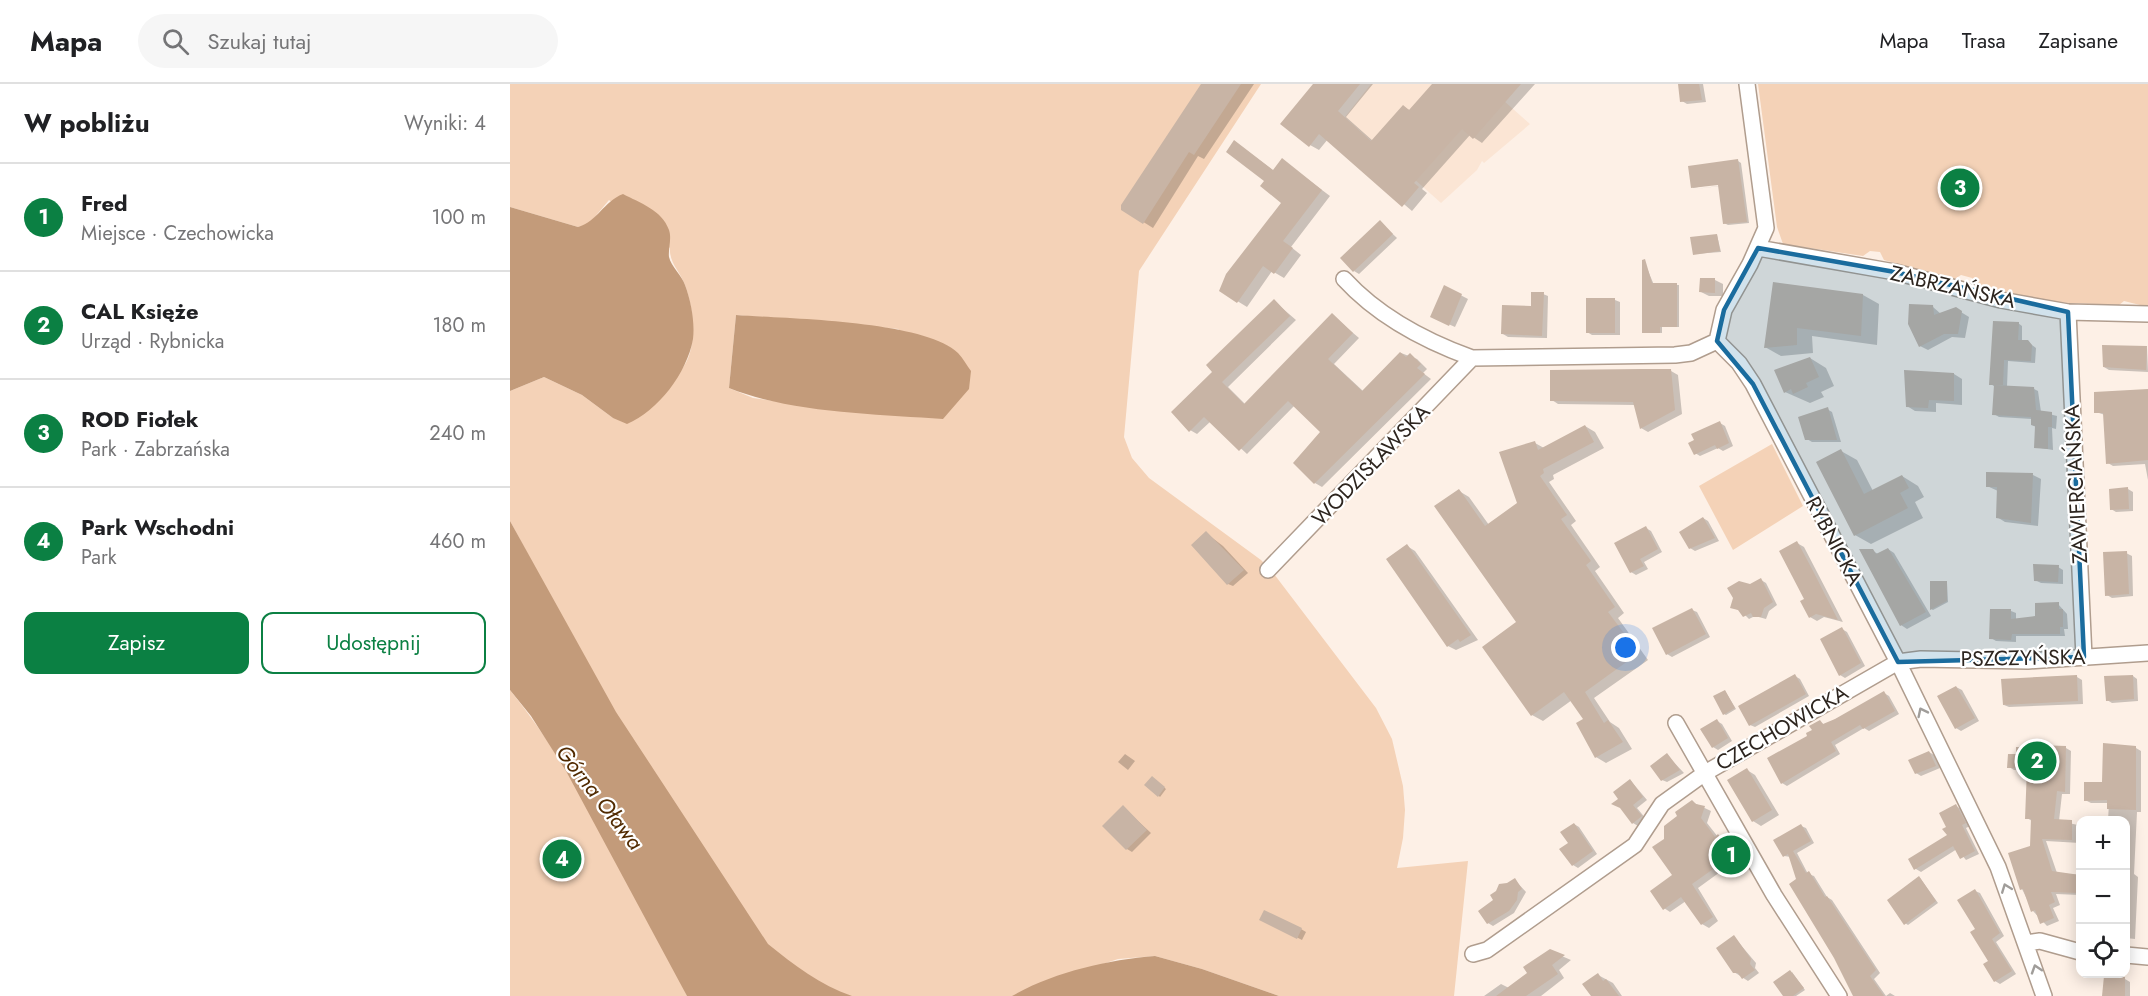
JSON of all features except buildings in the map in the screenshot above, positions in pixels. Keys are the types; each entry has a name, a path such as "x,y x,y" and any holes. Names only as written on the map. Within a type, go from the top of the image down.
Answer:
{"street":[{"path":"1344,279 1360,297 1392,319 1449,350 1472,358 1675,355 1691,353 1717,341 1724,310 1758,249 1766,228 1747,84"},
{"name":"ZABRZAŃSKA","path":"1758,249 1895,272 2001,300 2068,312 2148,314"},
{"name":"ZAWIERCIAŃSKA","path":"2068,312 2084,657"},
{"name":"RYBNICKA","path":"1717,341 1750,378 1898,662 1998,867 2044,996"},
{"name":"WODZISŁAWSKA","path":"1268,570 1472,358"},
{"name":"PSZCZYŃSKA","path":"1898,662 1921,659 1982,662 2148,653"},
{"name":"CZECHOWICKA","path":"1839,996 1774,895 1705,773 1898,662"},
{"path":"1473,954 1487,950 1635,845 1662,804 1705,773 1677,723"},
{"path":"2026,943 2040,941 2076,951"},
{"path":"2130,955 2148,957"}],"highlighted area":[{"path":"1758,248 1895,272 2068,312 2084,657 1898,662 1753,384 1717,341 1724,310"}],"shaded area":[{"path":"510,84 1261,84 1139,271 1124,437 1132,458 1149,478 1261,560 1376,708 1392,739 1403,786 1405,810 1403,838 1397,868 1468,861 1454,996 1279,996 1202,969 1155,956 1118,959 1034,987 1031,996 709,996 556,607 510,521 510,391 544,377 582,395 613,418 662,385 684,366 693,337 688,294 671,258 670,248 609,200 589,224 578,227 510,207","holes":["736,315 899,329 849,412 753,398 729,388"]},
{"path":"1371,84 1485,84 1530,124 1484,163 1482,161 1477,170 1441,203 1345,117"},
{"path":"1758,84 2148,84 2148,307 2124,301 2119,305 2045,302 1976,286 1972,278 1961,275 1953,280 1884,260 1880,252 1870,251 1863,256 1783,244 1777,227"},
{"path":"1772,444 1803,506 1733,550 1699,486"},
{"path":"510,690 552,748 585,802 604,819 687,996 510,996"}],"water":[{"path":"623,194 656,212 666,223 670,233 669,257 685,285 691,305 693,326 690,352 678,377 650,410 627,424 613,418 582,395 544,377 510,391 510,207 578,227 591,220 616,197"},
{"path":"736,315 853,323 916,334 940,342 958,353 971,371 969,389 943,419 834,411 779,403 753,396 729,388"},
{"name":"Górna Oława","path":"510,521 616,712 768,944 818,980 852,996 687,996 566,771 531,716 510,690"},
{"path":"1155,956 1202,969 1279,996 1012,996 1045,980 1081,968"}],"place":[{"name":"ROD Fiołek","path":"1960,188"},
{"name":"CAL Księże","path":"2037,761"},
{"name":"Fred","path":"1731,855"},
{"name":"Park Wschodni","path":"562,859"}]}
